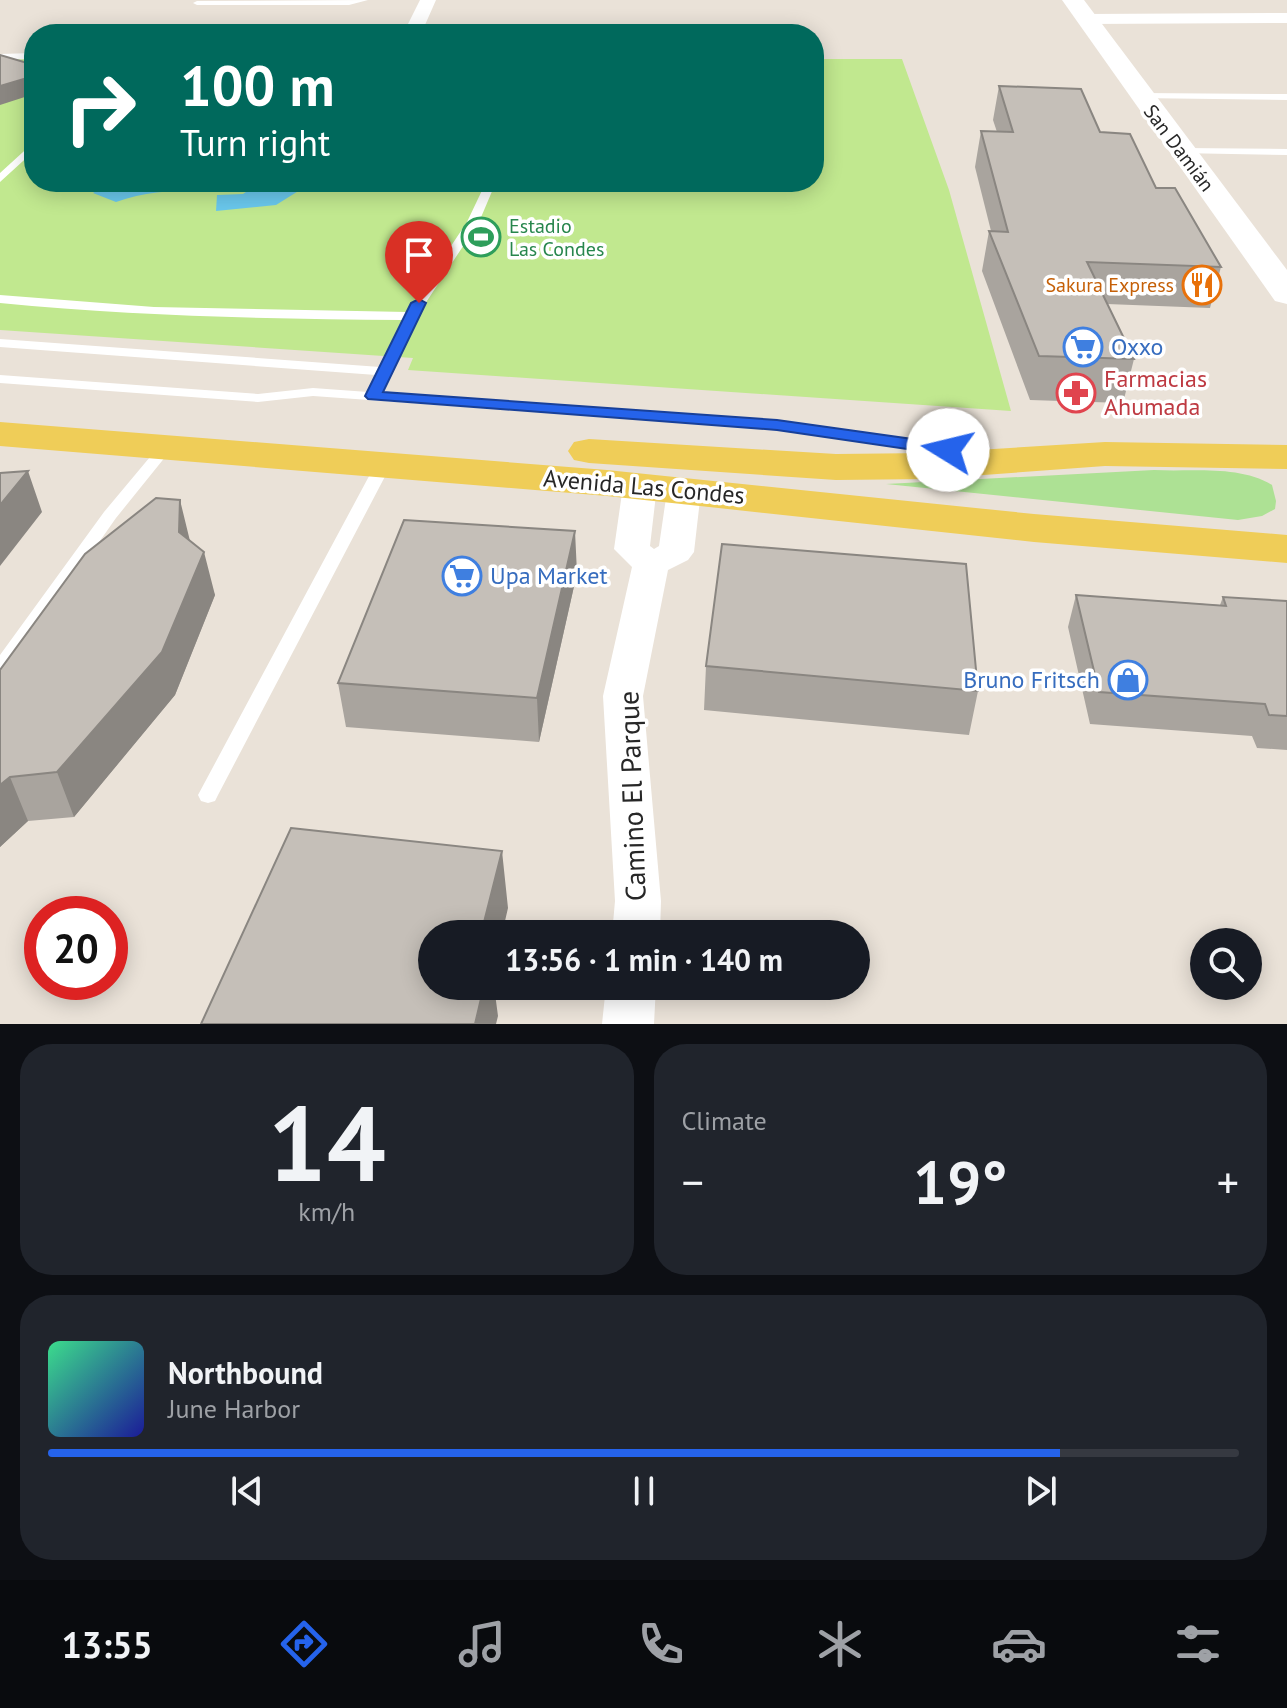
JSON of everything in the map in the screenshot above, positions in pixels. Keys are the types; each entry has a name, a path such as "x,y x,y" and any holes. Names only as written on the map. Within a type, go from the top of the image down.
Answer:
{"main road":[{"name":"San Damián","path":"1080,10 1287,294"},
{"name":"Avenida Las Condes","path":"0,405 782,466 877,467 1105,454 1268,456"},
{"name":"Avenida Las Condes","path":"0,434 640,486 1287,549"},
{"path":"1268,456 1274,467 1287,478"},
{"path":"1229,545 1287,515"}],"street":[{"path":"417,24 428,0"},
{"path":"1080,10 1287,18"},
{"path":"640,486 632,549 651,564 676,552 684,491"},
{"name":"Camino El Parque","path":"637,920 623,696 651,564"},
{"path":"628,1024 630,1000"}],"lane":[{"path":"197,3 349,3 364,0"},
{"path":"0,57 24,56"},
{"path":"1140,96 1287,97"},
{"path":"1182,151 1287,152"},
{"path":"0,179 24,155"},
{"path":"373,396 411,316 473,222 486,192"},
{"path":"0,299 94,309 203,315 411,316"},
{"path":"0,343 385,371"},
{"path":"0,379 258,398 313,392 777,425 1021,461"},
{"path":"0,668 110,515 165,448"},
{"path":"208,795 383,465"}],"green space":[{"name":"Estadio Las Condes","path":"0,54 24,54 24,192 824,192 824,59 902,59 949,190 1011,411 408,370 413,358 0,330"},
{"path":"1154,470 1245,474 1272,485 1275,509 1262,516 1238,520 886,484"}],"water":[{"path":"94,192 160,192 116,202"},
{"path":"297,192 276,205 216,211 217,195"}],"building":[{"path":"0,55 24,62 24,79 0,86"},
{"path":"999,86 1081,89 1100,132 1130,134 1156,188 1175,188 1221,267 1087,262 1134,359 1039,356 989,231 1008,232 981,131 1013,132"},
{"path":"28,471 0,505 0,473"},
{"path":"156,498 180,500 179,532 204,552 162,652 57,772 10,777 0,785 0,670 85,554"},
{"path":"404,520 575,531 537,698 338,683"},
{"path":"722,544 966,564 978,691 706,666"},
{"path":"1076,595 1226,606 1223,597 1287,601 1287,716 1269,715 1265,704 1099,692"},
{"path":"291,828 502,851 485,920 418,920 418,1000 481,1000 475,1024 201,1024"}],"place":[{"name":"Estadio Las Condes","path":"481,237"},
{"name":"Sakura Express","path":"1202,285"},
{"name":"Oxxo","path":"1083,347"},
{"name":"Farmacias Ahumada","path":"1076,393"},
{"name":"Upa Market","path":"462,576"},
{"name":"Bruno Fritsch","path":"1128,680"}],"route":[{"path":"419,303 373,396 777,425 948,450"}]}
